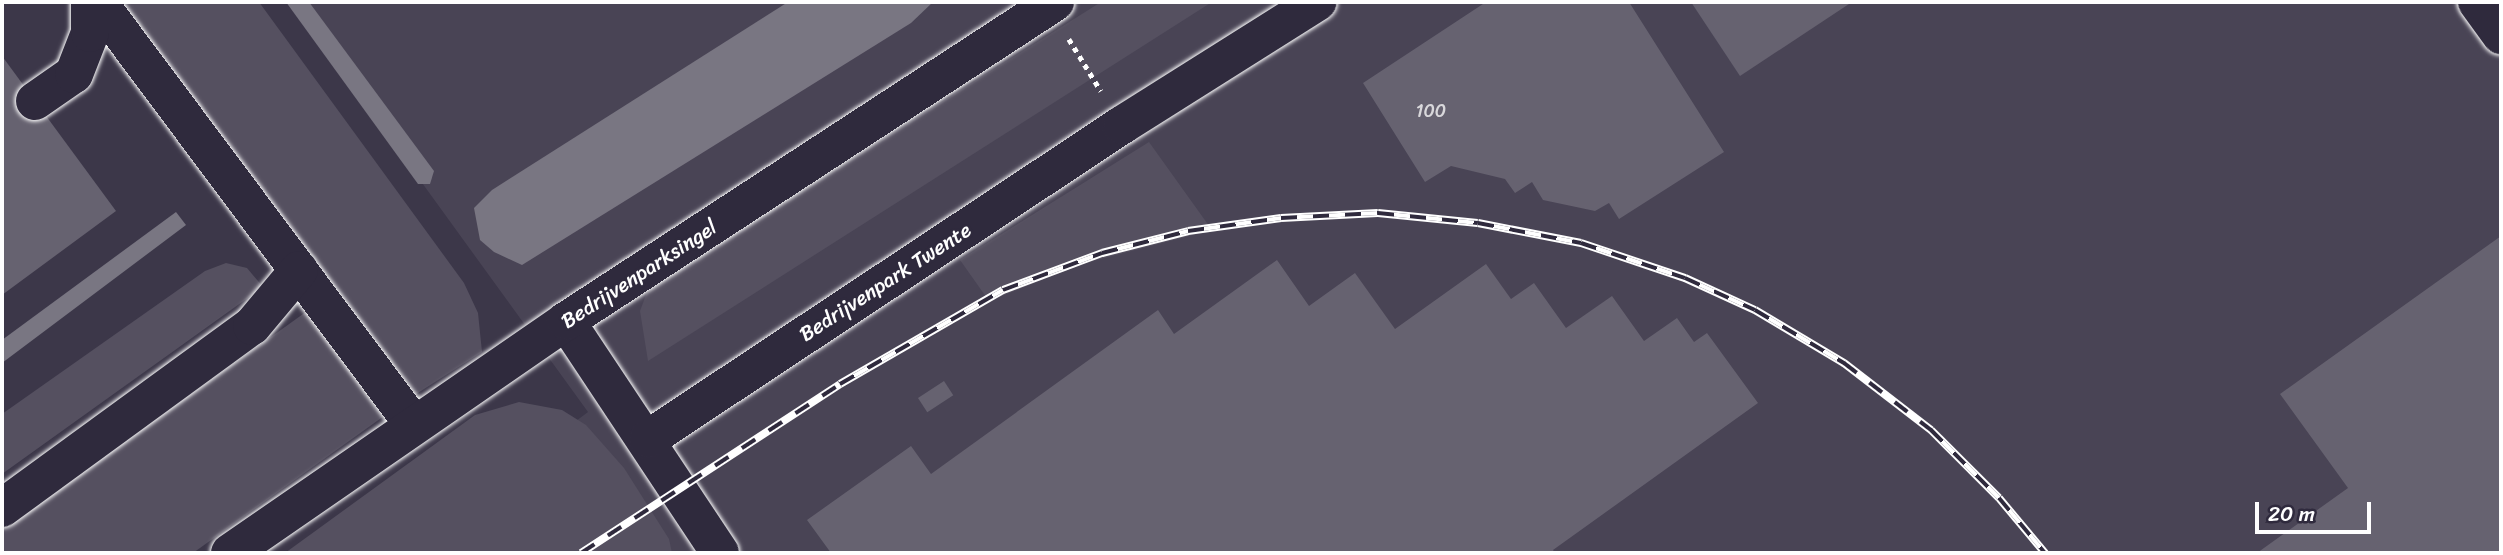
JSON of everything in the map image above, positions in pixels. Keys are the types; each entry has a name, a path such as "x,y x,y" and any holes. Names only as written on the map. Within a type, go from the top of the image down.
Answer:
{"street":[{"path":"35,101 74,74 90,33 90,2"},
{"path":"98,2 414,425"},
{"name":"Bedrijvenpark Twente","path":"648,439 1122,125 1318,2"},
{"path":"2477,2 2501,35"},
{"name":"Bedrijvenparksingel","path":"230,553 566,321 1045,4"},
{"path":"2,508 253,326 299,270"},
{"path":"566,321 648,439 720,553"}],"path":[{"path":"1045,4 1122,125"}],"shaded area":[{"path":"119,2 259,2 464,283 478,313 482,352 410,398"},
{"path":"286,2 309,2 434,171 430,184 418,184"},
{"path":"291,2 2501,2 2501,553 400,553 588,412"},
{"path":"788,2 933,2 911,23 522,265 494,252 480,240 474,208 492,190"},
{"path":"1101,2 1212,2 648,361 640,311 646,295 664,277"},
{"path":"1149,142 1212,230 1085,263 989,301 960,260"},
{"path":"176,212 186,225 2,363 2,340"},
{"path":"226,263 247,268 263,287 2,474 2,414 205,271"},
{"path":"310,309 384,416 193,553 2,553 2,530"},
{"path":"519,402 562,410 586,425 624,468 669,539 672,553 285,553 475,415"}],"building":[{"path":"1486,2 1629,2 1724,152 1619,219 1609,203 1595,211 1543,200 1532,182 1515,193 1505,179 1451,166 1425,182 1363,83"},
{"path":"1691,2 1852,2 1740,76"},
{"path":"2,56 116,211 2,295"},
{"path":"2501,236 2501,553 2257,553 2348,488 2280,394"},
{"path":"1277,260 1309,306 1355,273 1395,329 1486,264 1511,299 1534,283 1566,328 1612,296 1644,341 1677,318 1694,342 1707,333 1758,403 1553,550 1555,553 831,553 807,520 911,446 931,474 1158,310 1174,334"},
{"path":"944,381 953,395 927,412 918,398"}],"railway":[{"path":"581,553 840,384 1003,290 1102,253 1188,231 1281,218 1378,213 1478,223 1581,243 1685,278 1755,310 1844,363 1931,430 1999,498 2045,553"}]}
